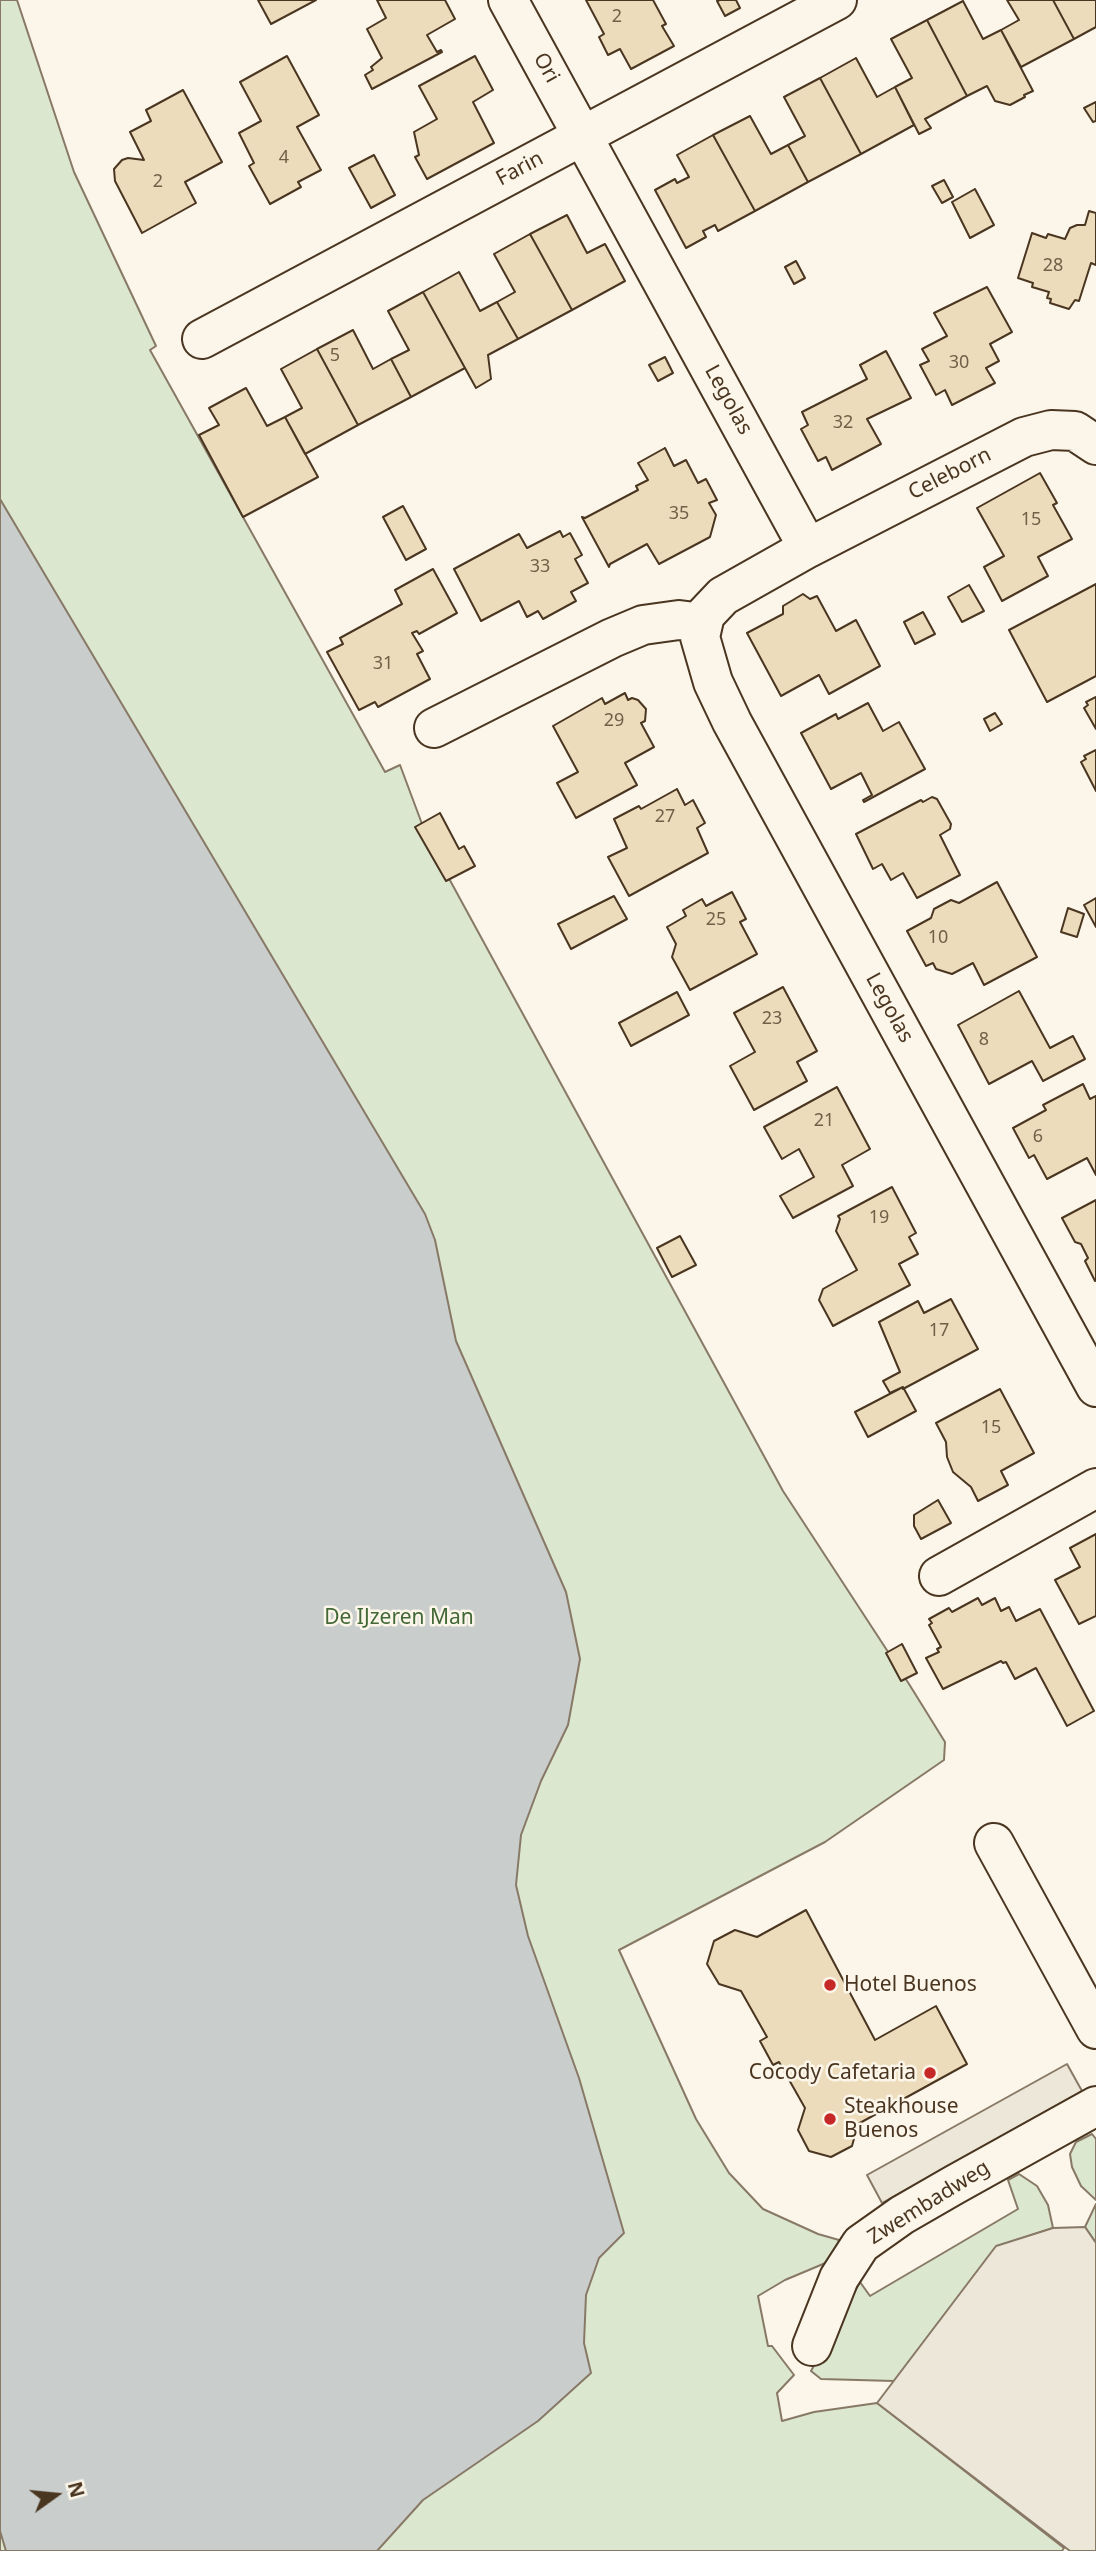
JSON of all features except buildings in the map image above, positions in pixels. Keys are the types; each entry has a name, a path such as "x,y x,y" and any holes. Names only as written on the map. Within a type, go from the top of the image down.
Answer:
{"street":[{"name":"Ori","path":"508,0 583,136"},
{"name":"Farin","path":"202,339 837,0"},
{"name":"Legolas","path":"583,136 808,548"},
{"name":"Celeborn","path":"808,548 1024,437 1051,430 1075,431 1096,444"},
{"path":"434,728 643,625 679,620 703,623 705,615 723,596 808,548"},
{"name":"Legolas","path":"703,623 700,637 705,658 732,722 1096,1387"},
{"path":"939,1576 1096,1488"},
{"path":"994,1843 1096,2029"},
{"name":"Zwembadweg","path":"811,2346 839,2278 861,2244 902,2215 1096,2106"}],"green space":[{"name":"De IJzeren Man","path":"0,0 17,0 74,172 156,346 150,350 385,772 400,765 428,840 783,1491 945,1742 944,1760 825,1842 619,1950 696,2119 729,2173 763,2209 818,2234 839,2240 835,2259 785,2280 758,2296 768,2346 772,2346 794,2375 777,2393 782,2421 814,2412 877,2403 1064,2548 1062,2551 0,2551"},
{"path":"1092,2134 1096,2139 1096,2200 1081,2186 1072,2167 1070,2154 1076,2142"},
{"path":"1019,2174 1037,2186 1048,2205 1053,2228 996,2247 894,2381 821,2379 811,2371 860,2282 870,2296 1018,2209 1008,2180"},
{"path":"1096,2204 1096,2243 1085,2227"}],"shaded area":[{"name":"De IJzeren Man","path":"0,499 425,1214 435,1240 456,1341 566,1592 580,1659 568,1725 541,1781 521,1835 516,1885 528,1936 579,2078 624,2233 599,2258 586,2295 584,2343 591,2373 538,2421 423,2500 377,2551 6,2551 0,2531"},
{"path":"1067,2064 1082,2091 882,2203 867,2175"},
{"path":"1085,2227 1096,2243 1096,2551 1070,2551 877,2403 996,2246 1053,2228"}],"place":[{"name":"Hotel Buenos","path":"830,1985"},
{"name":"Cocody Cafetaria","path":"930,2073"},
{"name":"Steakhouse Buenos","path":"830,2119"}]}
